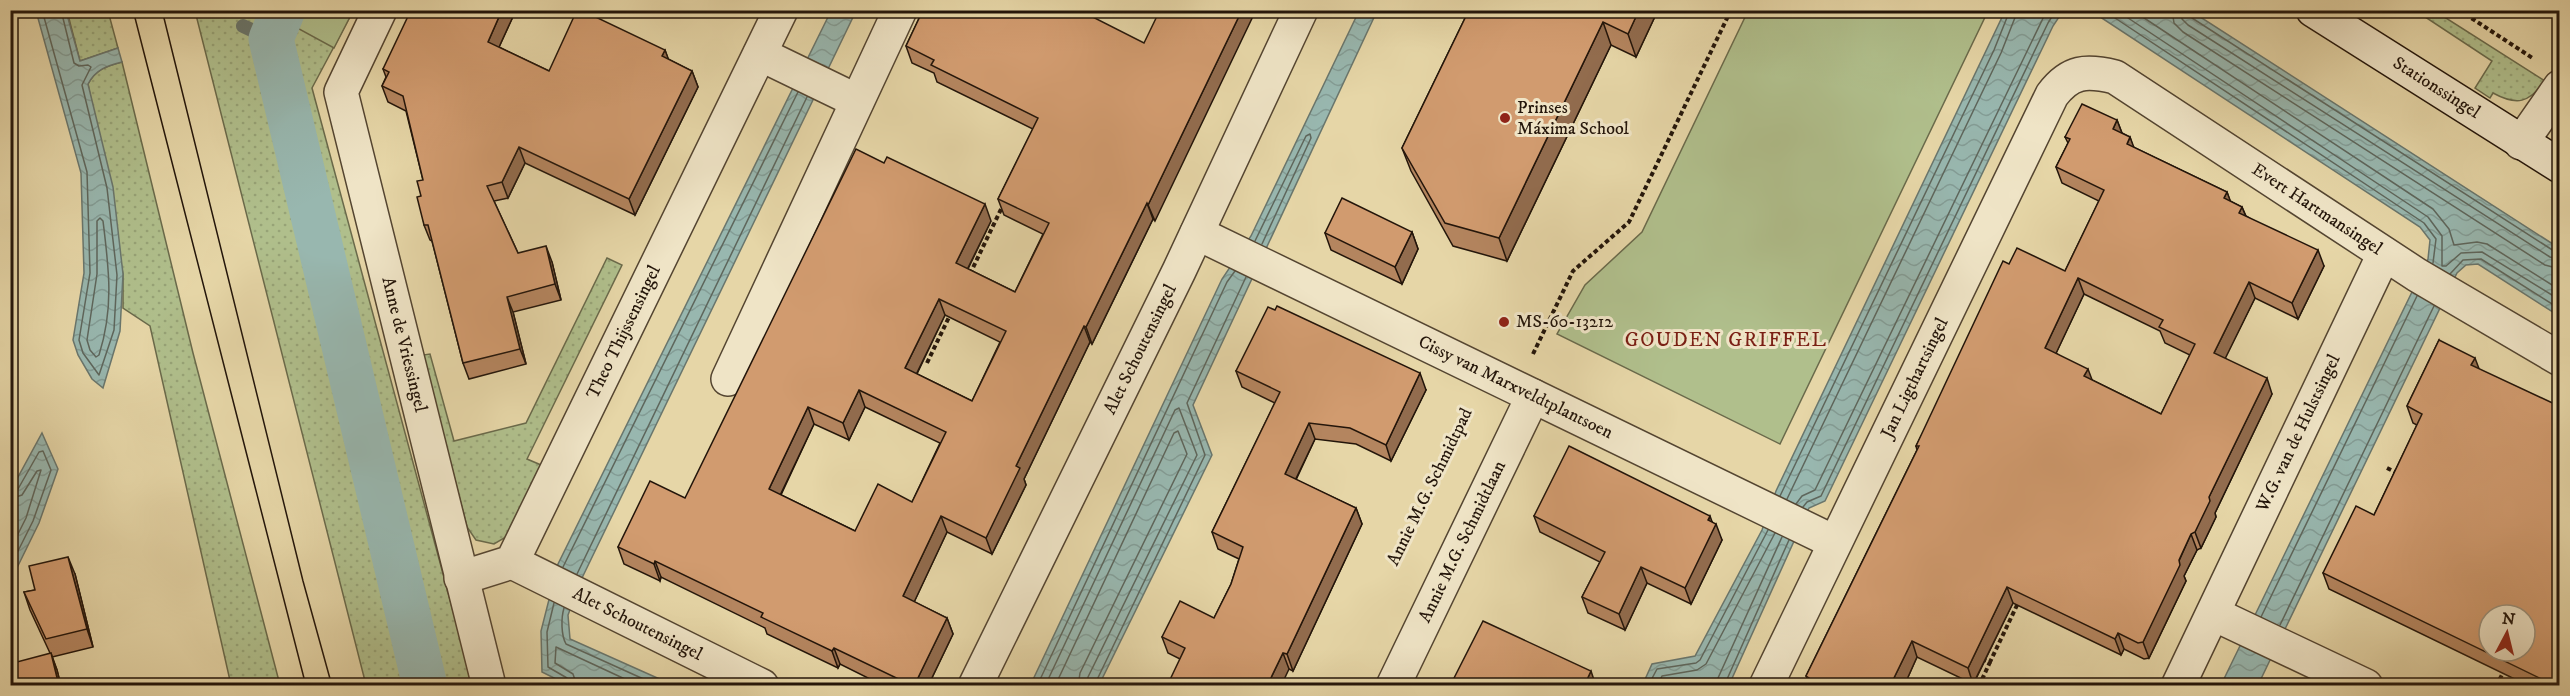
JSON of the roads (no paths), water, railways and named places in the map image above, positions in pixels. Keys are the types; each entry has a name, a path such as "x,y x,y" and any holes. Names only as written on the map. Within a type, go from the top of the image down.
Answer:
{"street":[{"name":"Anne de Vriessingel","path":"380,10 341,92 489,686"},
{"name":"Theo Thijssensingel","path":"512,562 781,10"},
{"path":"728,379 900,10"},
{"name":"Alet Schoutensingel","path":"975,686 1197,233 1301,10"},
{"name":"Stationssingel","path":"2313,10 2559,166"},
{"path":"760,54 857,101"},
{"name":"Evert Hartmansingel","path":"2072,76 2095,72 2115,77 2417,275 2559,358"},
{"name":"Jan Ligthartsingel","path":"1766,686 2052,95 2062,81 2072,76"},
{"path":"2521,143 2559,87"},
{"name":"Cissy van Marxveldtplantsoen","path":"1197,233 1834,542"},
{"name":"W.G. van de Hulstsingel","path":"2178,686 2384,254"},
{"name":"Annie M.G. Schmidtlaan","path":"1393,686 1525,393"},
{"path":"461,578 512,562"},
{"name":"Alet Schoutensingel","path":"512,562 762,686"},
{"path":"2214,614 2366,686"}],"water":[{"path":"36,11 66,11 80,61 118,48 122,62 102,69 88,84 113,187 123,274 120,331 103,388 92,379 78,355 73,340 84,273 81,173"},
{"path":"831,11 856,11 582,578 568,615 570,639 673,685 568,685 542,672 541,631 558,564"},
{"path":"1359,11 1377,11 1193,405 1212,455 1099,685 1030,686 1222,279 1251,236"},
{"path":"2005,11 2063,11 2053,26 1825,501 1809,508 1729,685 1642,686 1652,664 1695,656 1762,530 1776,491"},
{"path":"2091,11 2191,11 2559,248 2559,316 2478,264 2466,265 2457,273 2258,685 2221,685 2428,259 2430,240 2420,227"},
{"path":"42,433 58,469 39,523 11,580 11,490"}],"waterway":[{"path":"283,10 271,39 425,686"},
{"path":"243,26 271,39"}],"tram line":[{"path":"133,10 306,686"},
{"path":"162,10 303,581 332,686"}],"place":[{"name":"Prinses Máxima School","path":"1505,118"},
{"name":"MS-60-13212","path":"1504,322"}],"district":[{"name":"GOUDEN GRIFFEL","path":"1726,340"}]}
